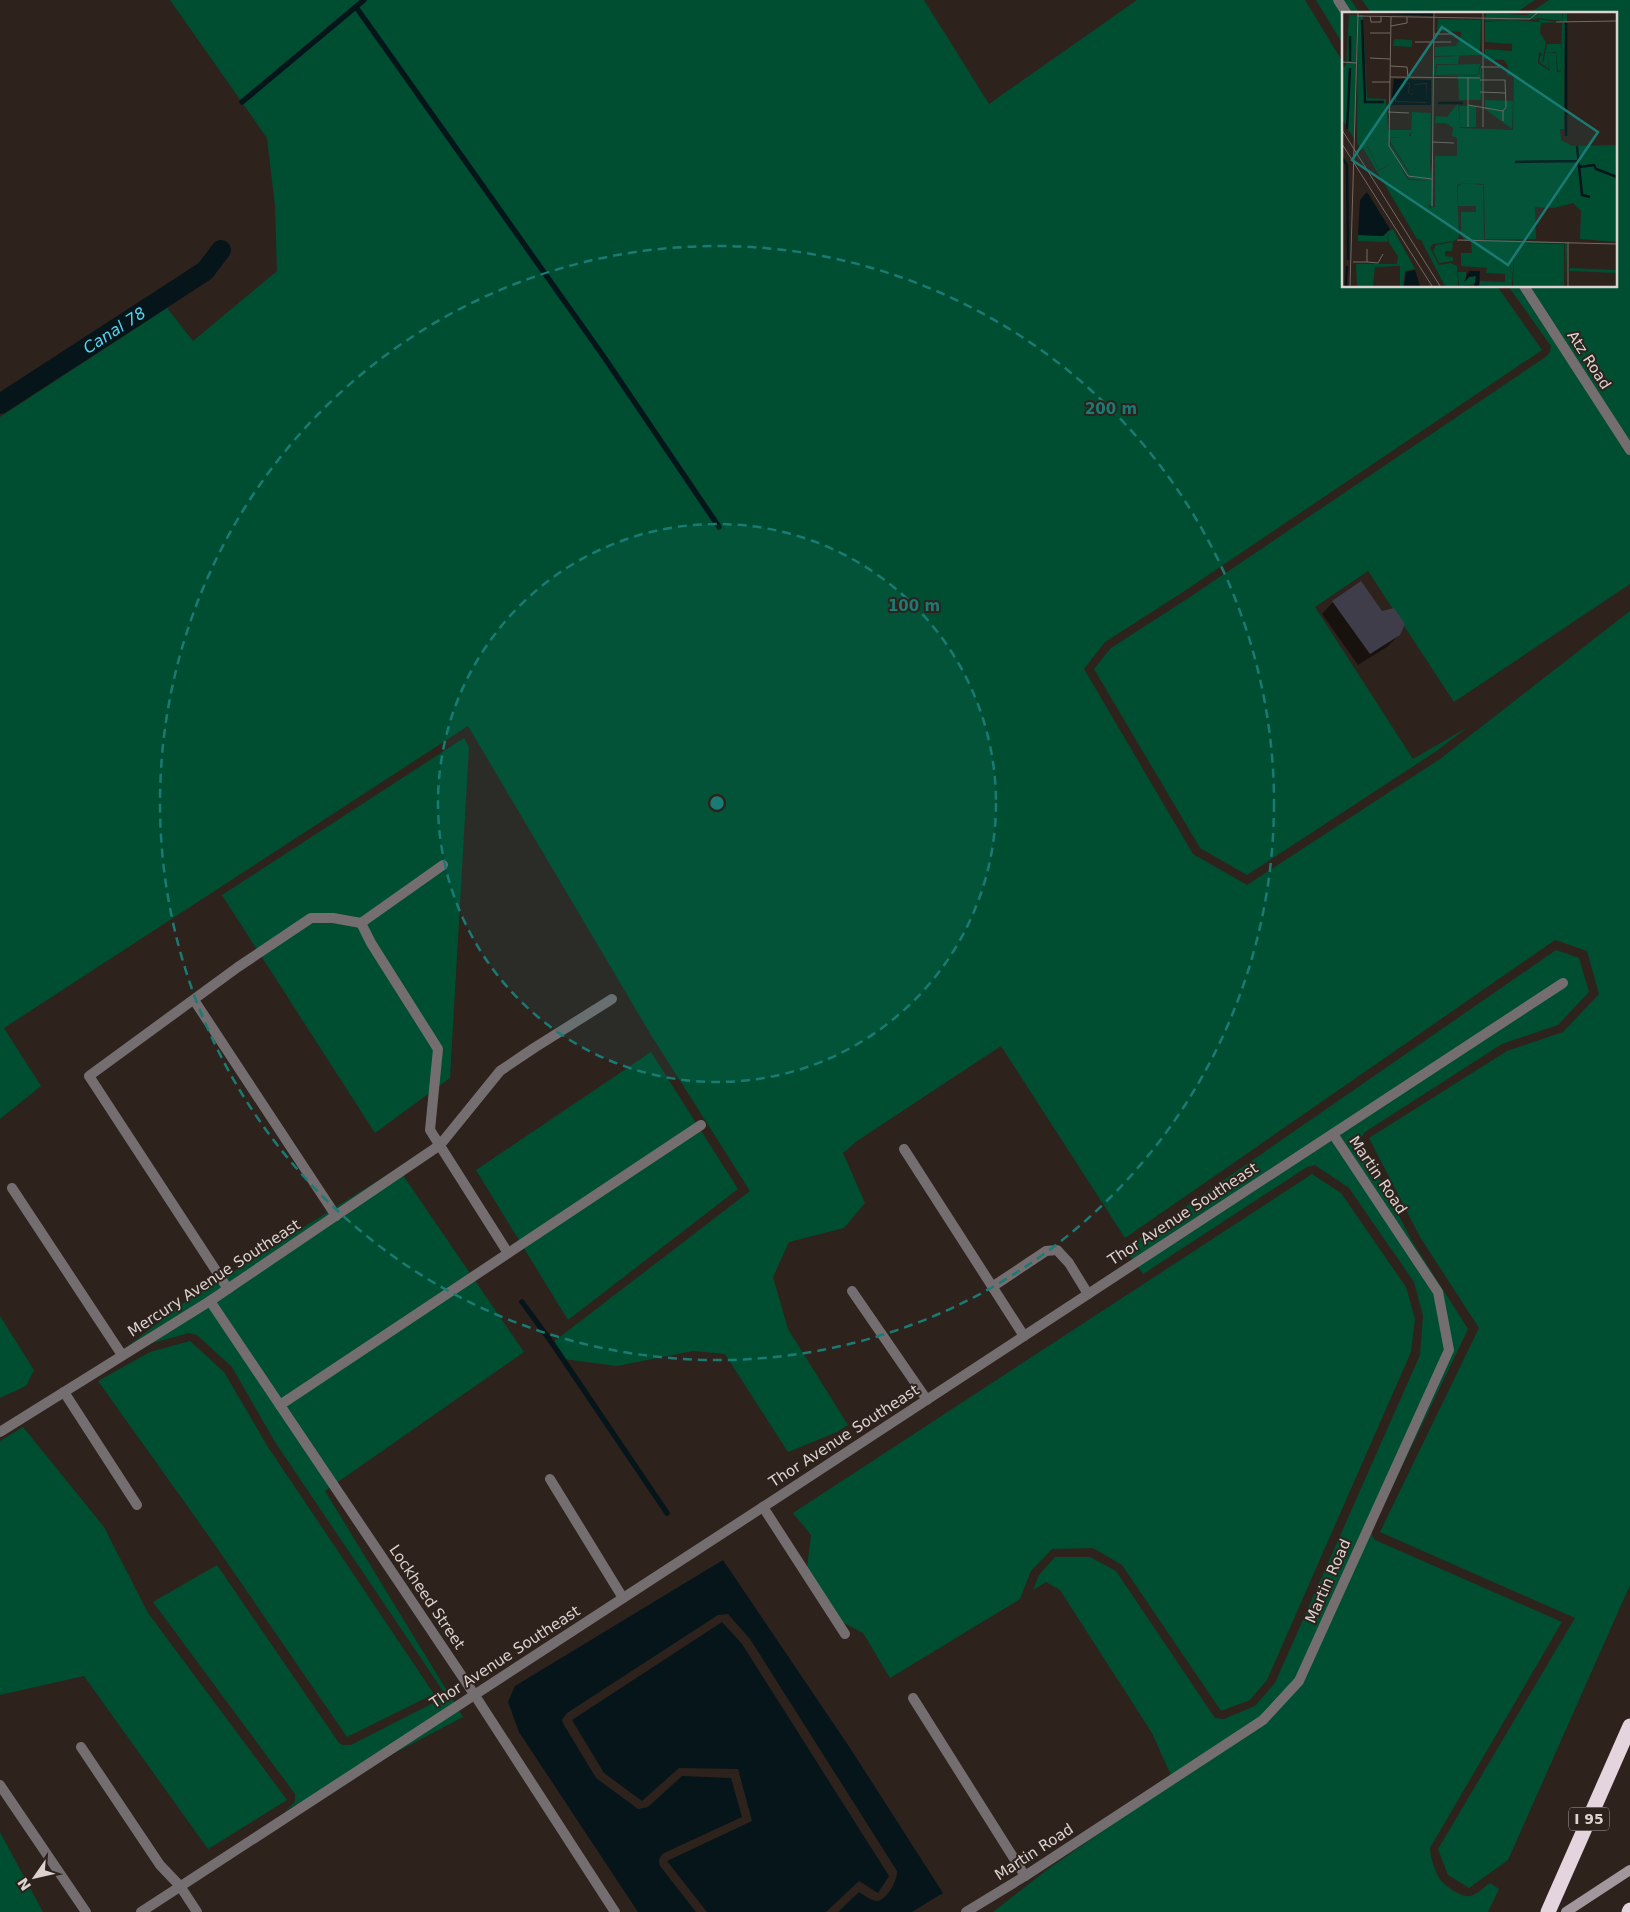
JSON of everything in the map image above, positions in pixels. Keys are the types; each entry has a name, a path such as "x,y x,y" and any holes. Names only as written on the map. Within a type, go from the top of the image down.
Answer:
{"highway":[{"name":"I 95","path":"1548,1912 1630,1726"}],"main road":[{"path":"1566,1912 1630,1870"}],"street":[{"path":"1338,0 1346,12"},
{"name":"Atz Road","path":"1525,288 1630,450"},
{"path":"228,1289 89,1076 238,968 311,918 333,918 361,923 443,865"},
{"path":"361,923 371,943 438,1049 430,1130 508,1252"},
{"name":"Thor Avenue Southeast","path":"141,1912 1563,983"},
{"name":"Mercury Avenue Southeast","path":"0,1432 210,1301 440,1145 500,1071 612,999"},
{"path":"194,1000 336,1216"},
{"path":"280,1405 701,1125"},
{"name":"Martin Road","path":"966,1912 1025,1876 1263,1720 1300,1681 1449,1350 1438,1292 1333,1134"},
{"path":"904,1149 1024,1336"},
{"path":"12,1188 122,1355"},
{"path":"992,1287 1046,1251 1057,1250 1070,1263 1088,1294"},
{"path":"852,1291 927,1400"},
{"name":"Lockheed Street","path":"210,1301 474,1694 613,1911"},
{"path":"64,1392 138,1505"},
{"path":"550,1479 623,1598"},
{"path":"763,1507 844,1634"},
{"path":"913,1698 1025,1876"},
{"path":"81,1747 160,1865 180,1886 197,1912"},
{"path":"0,1785 86,1912"}],"green space":[{"path":"170,0 924,0 989,104 1137,0 1305,0 1342,61 1342,288 1498,288 1542,350 1183,592 1105,642 1084,669 1193,854 1247,885 1440,759 1630,611 1630,1585 1508,1860 1469,1888 1448,1875 1438,1849 1575,1618 1380,1532 1479,1328 1420,1237 1369,1138 1507,1051 1563,1032 1599,994 1587,951 1555,940 1125,1238 1001,1046 857,1141 843,1153 865,1203 844,1228 789,1242 773,1277 788,1329 848,1425 837,1432 788,1452 725,1354 693,1351 617,1366 563,1359 552,1343 750,1191 651,1035 468,726 4,1028 41,1086 0,1119 0,417 167,308 193,341 277,271 275,206 267,138"},
{"path":"1316,0 1351,0 1359,12 1342,12 1342,43"},
{"path":"1362,0 1535,0 1517,12 1371,12"},
{"path":"1549,0 1630,0 1630,584 1454,702 1368,571 1315,607 1413,759 1468,727 1435,752 1247,875 1200,848 1094,669 1111,648 1187,599 1547,356 1551,346 1509,288 1618,288 1618,12 1531,12"},
{"path":"464,738 469,747 450,1078 375,1133 222,895"},
{"path":"1556,950 1579,958 1589,992 1558,1025 1502,1044 1365,1132 1361,1138 1361,1143 1412,1241 1468,1329 1372,1529 1372,1536 1375,1540 1562,1622 1430,1848 1433,1864 1439,1878 1453,1890 1462,1895 1470,1896 1478,1893 1490,1883 1499,1889 1488,1912 993,1912 1048,1869 1174,1782 1152,1733 1060,1590 1046,1582 1033,1590 1039,1575 1055,1557 1090,1557 1116,1571 1215,1718 1224,1719 1255,1706 1275,1683 1420,1355 1423,1316 1414,1282 1349,1188 1315,1165 1307,1167 1143,1274 1123,1246 1130,1245"},
{"path":"651,1052 738,1189 568,1320 476,1170"},
{"path":"398,1168 524,1352 325,1491 463,1717 286,1810 295,1802 295,1794 153,1602 217,1565 339,1743 343,1745 351,1745 437,1701 442,1697 443,1691 275,1442 232,1367 197,1335 189,1333 149,1344 97,1370 185,1302"},
{"path":"1312,1174 1341,1193 1406,1287 1415,1319 1411,1352 1267,1680 1250,1700 1221,1711 1122,1565 1093,1548 1052,1549 1031,1571 1020,1599 890,1678 863,1633 828,1615 807,1568 811,1535 793,1513"},
{"path":"0,1316 34,1370 26,1386 0,1398"},
{"path":"190,1341 224,1372 268,1447 434,1694 347,1737 213,1542 98,1381 150,1352"},
{"path":"23,1427 104,1527 148,1613 287,1800 208,1849 84,1676 0,1695 0,1441"},
{"path":"0,1832 43,1912 0,1912"}],"shaded area":[{"path":"723,1560 850,1748 943,1893 912,1912 838,1912 859,1892 872,1900 881,1900 891,1889 896,1879 897,1871 750,1639 728,1614 718,1615 567,1713 562,1720 596,1778 638,1809 648,1807 682,1776 731,1778 742,1817 664,1853 659,1859 660,1866 696,1912 638,1912 519,1732 508,1702 515,1686"},
{"path":"722,1622 742,1644 889,1876 878,1893 859,1881 826,1912 707,1912 667,1861 752,1821 738,1769 679,1768 642,1801 604,1773 572,1720"}],"building":[{"path":"1361,581 1382,611 1394,608 1405,624 1400,635 1370,654 1332,601"}],"waterway":[{"path":"242,102 364,0"},
{"path":"356,7 604,357 719,527"},
{"name":"Canal 78","path":"0,404 205,271 221,250"},
{"path":"522,1302 552,1343 667,1513"}]}
